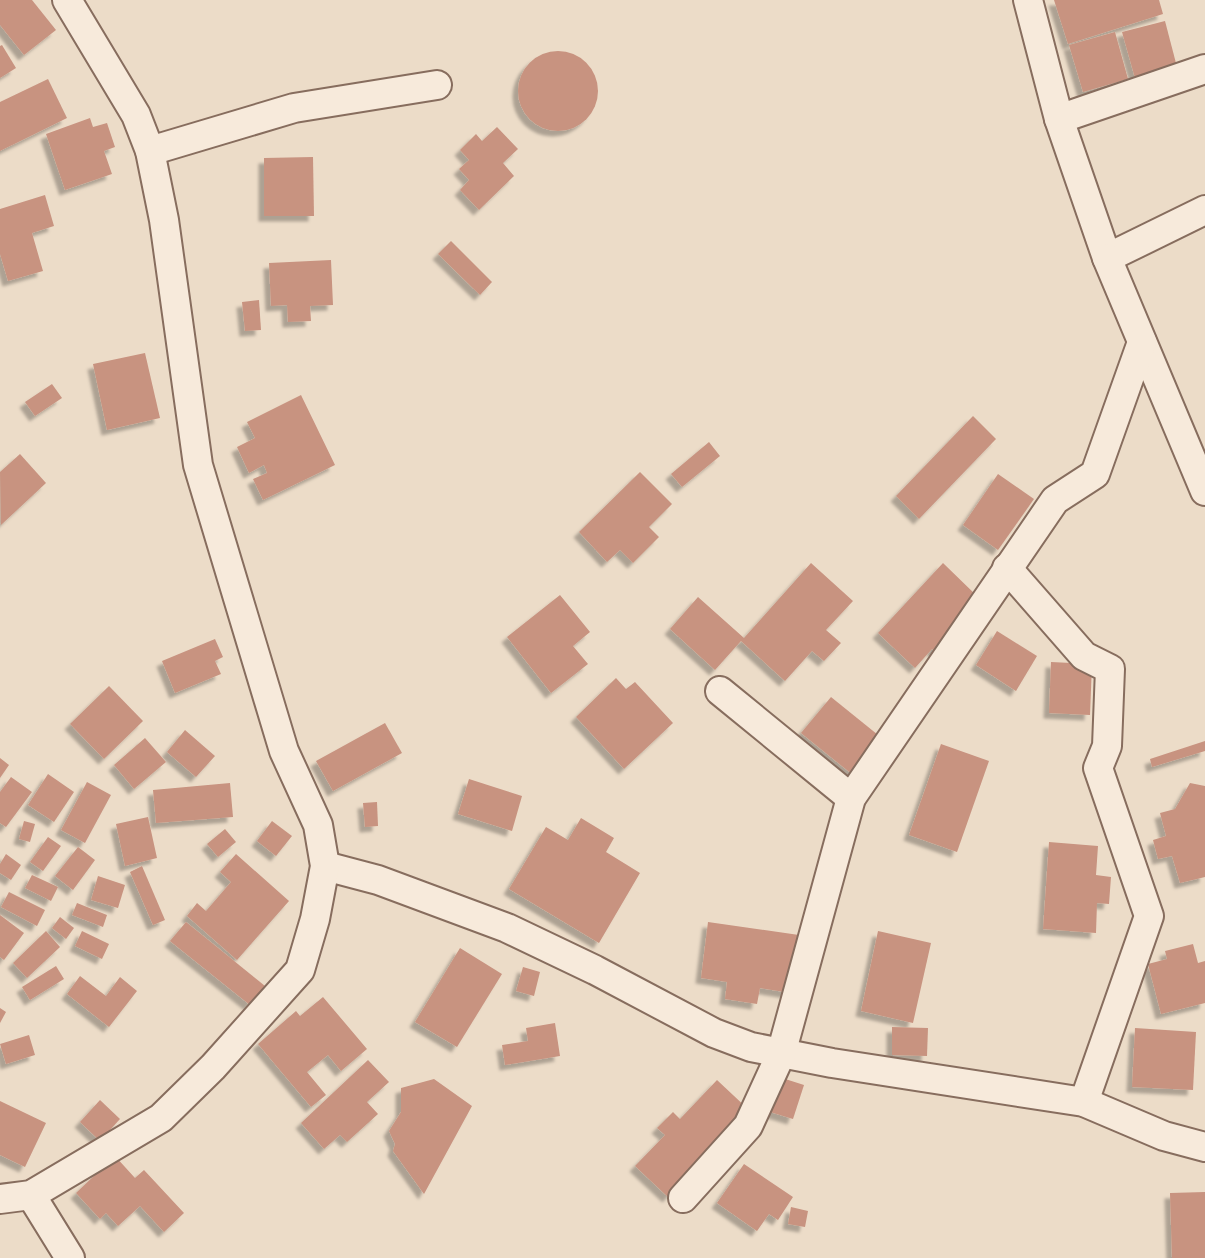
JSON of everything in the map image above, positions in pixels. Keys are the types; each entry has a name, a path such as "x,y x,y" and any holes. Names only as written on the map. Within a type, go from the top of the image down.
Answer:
{"street":[{"path":"0,1199 31,1195 161,1118 300,970 315,919 325,866 318,825 284,751 198,465 164,220 150,151 136,115 67,0"},
{"path":"1028,0 1059,119 1107,258 1205,491"},
{"path":"1059,119 1205,69"},
{"path":"150,151 294,108 437,85"},
{"path":"1107,258 1205,210"},
{"path":"683,1198 748,1126 780,1054 851,798 1006,568 1055,500 1095,474 1142,342"},
{"path":"1006,568 1084,657 1110,669 1107,746 1098,768 1149,916 1084,1102"},
{"path":"720,691 851,798"},
{"path":"325,866 378,880 507,928 595,970 714,1033 780,1054 1084,1102 1164,1136 1205,1146"},
{"path":"31,1195 70,1258"}],"building":[{"path":"0,0 32,0 56,30 24,55 0,25"},
{"path":"1054,0 1159,0 1163,14 1068,44"},
{"path":"1165,21 1177,67 1135,78 1122,32"},
{"path":"1115,32 1128,79 1083,92 1069,45"},
{"path":"2,45 16,68 0,78 0,46"},
{"path":"558,51 573,54 586,63 595,76 598,91 595,106 586,119 573,128 558,131 543,128 530,119 521,106 518,91 521,76 530,63 543,54"},
{"path":"48,79 67,118 0,151 0,102"},
{"path":"90,118 93,127 107,123 115,147 104,151 112,174 65,190 46,134"},
{"path":"497,127 518,149 503,163 514,176 479,210 460,190 469,180 459,169 469,160 460,150 476,134 482,141"},
{"path":"313,157 314,216 264,216 264,158"},
{"path":"45,195 54,226 32,233 43,271 8,281 0,254 0,209"},
{"path":"451,241 492,282 480,295 438,254"},
{"path":"331,260 333,305 310,306 311,321 288,322 287,305 271,306 269,263"},
{"path":"259,300 261,330 245,331 242,302"},
{"path":"145,353 160,418 107,430 93,364"},
{"path":"52,384 62,398 35,416 25,402"},
{"path":"301,395 335,465 263,500 253,479 267,473 264,465 249,473 237,447 255,438 247,422"},
{"path":"973,416 996,439 919,519 896,496"},
{"path":"709,442 720,456 682,487 671,474"},
{"path":"20,454 46,483 1,525 0,472"},
{"path":"640,472 672,504 649,527 659,537 633,563 620,550 607,562 579,532"},
{"path":"998,474 1034,499 998,550 963,525"},
{"path":"811,563 853,601 826,630 841,643 824,661 812,651 785,681 741,641 715,670 670,629 698,597 744,638"},
{"path":"943,563 978,597 951,626 958,633 938,654 932,649 915,668 878,633"},
{"path":"560,595 590,632 573,646 588,664 551,693 507,637"},
{"path":"997,631 1037,656 1016,691 976,665"},
{"path":"215,639 223,657 215,661 221,674 175,693 162,661"},
{"path":"1051,662 1092,664 1090,715 1049,713"},
{"path":"616,678 626,689 635,682 673,723 624,769 576,717"},
{"path":"109,686 143,721 104,759 70,724"},
{"path":"831,697 888,743 858,779 801,733"},
{"path":"385,723 402,753 333,791 316,761"},
{"path":"185,730 215,756 196,777 167,752"},
{"path":"145,738 166,762 134,789 114,765"},
{"path":"1205,741 1205,751 1152,767 1150,759"},
{"path":"941,744 989,761 957,852 909,835"},
{"path":"0,758 9,765 0,778"},
{"path":"48,774 74,792 54,822 28,805"},
{"path":"11,777 32,792 6,827 0,823 0,792"},
{"path":"469,779 522,796 512,831 458,814"},
{"path":"87,782 111,795 85,843 61,830"},
{"path":"230,783 233,817 156,823 153,790"},
{"path":"1190,783 1205,786 1205,877 1180,883 1172,856 1158,859 1153,840 1166,836 1160,813 1175,809"},
{"path":"377,802 378,826 365,827 363,803"},
{"path":"148,817 157,858 125,866 116,824"},
{"path":"581,818 614,838 606,852 640,873 599,943 509,889 546,827 568,840"},
{"path":"24,821 35,824 30,842 19,839"},
{"path":"272,821 292,836 276,856 257,841"},
{"path":"225,829 236,842 218,857 207,844"},
{"path":"48,837 61,846 43,871 30,862"},
{"path":"1049,842 1098,846 1096,875 1111,877 1109,904 1097,903 1096,933 1043,929"},
{"path":"78,847 95,860 73,890 55,876"},
{"path":"6,854 21,865 11,880 0,873 0,864"},
{"path":"236,854 289,901 237,960 187,916 197,903 206,911 231,882 220,872"},
{"path":"142,866 165,920 153,925 130,872"},
{"path":"32,875 58,887 51,901 25,888"},
{"path":"98,876 125,885 118,908 91,900"},
{"path":"9,892 45,910 37,926 1,907"},
{"path":"77,903 107,915 103,927 72,915"},
{"path":"0,915 24,933 4,960 0,957"},
{"path":"60,917 74,928 66,939 52,928"},
{"path":"186,922 265,986 250,1005 170,941"},
{"path":"708,922 799,935 791,993 760,988 757,1004 725,999 727,982 701,978"},
{"path":"46,931 60,947 27,978 13,963"},
{"path":"82,931 109,944 102,959 75,946"},
{"path":"878,931 931,943 913,1023 861,1011"},
{"path":"1193,944 1198,963 1205,961 1205,1003 1161,1014 1148,964 1167,959 1165,951"},
{"path":"460,948 502,974 457,1047 415,1022"},
{"path":"56,966 64,979 30,1000 22,987"},
{"path":"523,967 540,972 534,996 516,991"},
{"path":"80,976 106,996 120,977 137,991 109,1027 67,994"},
{"path":"323,997 367,1049 341,1071 328,1055 307,1072 326,1095 311,1107 258,1044 296,1011 300,1016"},
{"path":"0,1008 6,1012 0,1023"},
{"path":"555,1023 560,1056 505,1065 502,1045 528,1041 526,1028"},
{"path":"892,1027 928,1028 927,1056 892,1055"},
{"path":"1135,1028 1196,1032 1193,1090 1132,1087"},
{"path":"29,1035 35,1055 6,1064 0,1044"},
{"path":"368,1060 389,1082 367,1102 378,1114 347,1142 340,1135 324,1149 301,1123"},
{"path":"779,1077 804,1085 793,1119 767,1111"},
{"path":"434,1079 472,1106 424,1194 393,1151 395,1144 389,1131 401,1112 401,1088"},
{"path":"717,1080 749,1110 668,1197 635,1166 665,1135 657,1128 673,1112 680,1119"},
{"path":"100,1100 120,1119 100,1141 80,1122"},
{"path":"0,1101 46,1123 25,1167 0,1155"},
{"path":"115,1156 135,1178 144,1170 184,1213 164,1232 140,1206 118,1226 106,1213 100,1219 76,1193"},
{"path":"744,1164 793,1197 778,1220 769,1214 757,1231 717,1203"},
{"path":"1205,1192 1205,1258 1172,1258 1170,1193"},
{"path":"791,1207 808,1211 805,1227 788,1224"}]}
